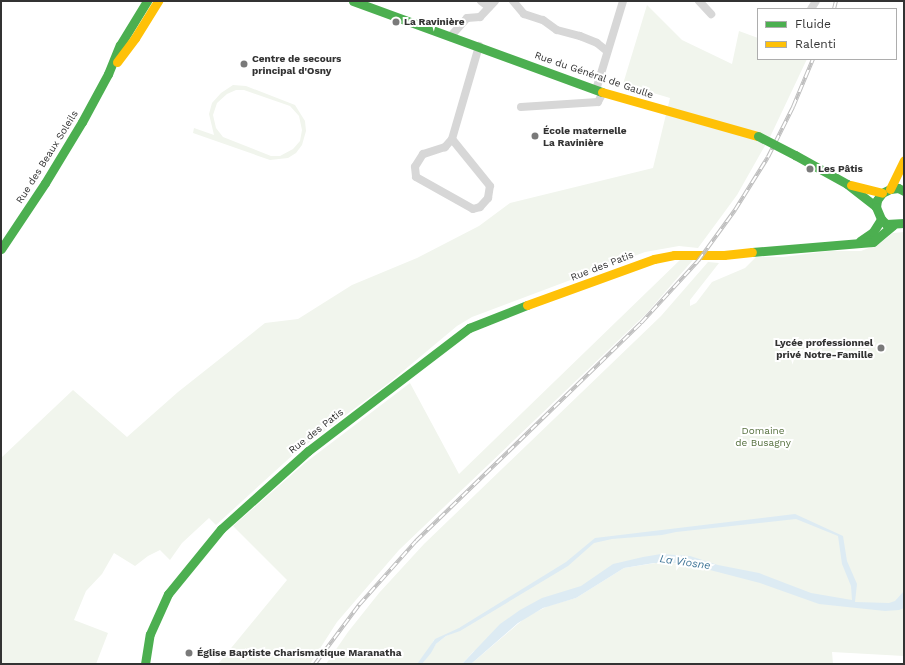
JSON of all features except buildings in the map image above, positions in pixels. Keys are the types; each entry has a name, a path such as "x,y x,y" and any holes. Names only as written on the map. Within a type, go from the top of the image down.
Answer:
{"main road":[{"name":"Rue des Beaux Soleils","path":"1,249 54,170 108,74 120,45 147,1"},
{"name":"Rue des Beaux Soleils","path":"108,74 135,38 158,1"},
{"name":"Rue du Général de Gaulle","path":"357,2 599,91 758,136 847,184 876,207"},
{"path":"890,189 904,160"},
{"name":"Rue du Général de Gaulle","path":"847,184 882,193"},
{"path":"904,191 898,188 890,189 882,193 877,200 876,207 881,219 893,226 904,223"},
{"path":"854,245 867,238 873,232 881,219"},
{"name":"Rue des Patis","path":"145,664 150,634 163,604 176,582 221,529 308,451 457,336 478,324 654,259 674,255 730,254 830,244 854,245 873,242 893,226"}],"street":[{"path":"450,37 467,18 480,16 492,4 481,1"},
{"path":"513,1 524,14 543,20 557,30 580,36 597,43 607,51"},
{"path":"521,107 598,102 607,51 623,1"},
{"path":"699,1 710,14"},
{"path":"452,139 490,186 488,198 480,207 473,209 416,177 414,167 423,154 445,147 452,139 479,46"}],"green space":[{"path":"647,5 682,40 732,64 739,31 757,38 757,60 807,60 771,135 737,195 698,248 679,246 645,252 472,317 457,326 390,382 295,453 216,525 209,518 182,543 170,560 160,550 148,556 135,566 114,553 102,574 86,591 74,620 108,633 96,664 1,664 1,458 73,390 127,437 178,392 265,323 298,319 352,285 417,258 479,226 510,203 653,168 670,98 623,84"},
{"path":"233,85 246,86 295,105 305,121 306,131 302,145 296,153 288,158 270,160 193,133 194,128 214,135 209,114 212,103 221,93","holes":["236,90 244,90 290,106 299,116 302,130 300,141 293,149 280,156 271,156 223,137 216,128 213,115 217,103 227,94"]},
{"name":"Domaine de Busagny","path":"904,232 904,656 832,652 833,664 471,664 526,617 548,606 576,598 624,568 662,562 690,565 686,560 631,562 585,588 542,602 473,652 462,664 422,664 436,644 446,636 456,632 434,640 428,651 417,664 326,664 348,632 379,593 424,544 661,316 708,262 719,263 690,300 690,306 696,303 712,282 745,268 756,257 783,257 829,251 861,251 879,244 893,233"},
{"path":"681,259 693,260 646,314 399,550 337,622 310,664 218,664 287,580 233,526 305,463 410,383 459,474"}],"water":[{"name":"La Viosne","path":"795,514 843,536 847,561 857,584 855,602 889,603 895,601 904,591 904,608 885,611 819,604 760,583 710,570 679,563 654,563 624,568 576,598 543,608 518,623 471,664 462,664 500,624 520,610 542,598 581,586 613,564 661,554 690,556 718,565 759,573 811,593 852,600 851,586 842,564 838,536 796,519 676,532 662,535 612,539 594,543 568,566 460,631 446,636 436,644 422,664 417,664 435,639 459,628 566,562 595,538"}],"railway":[{"path":"834,8 836,1"},
{"path":"315,664 359,605 416,541 641,323 698,261 735,210 768,157 793,107 813,60"}],"traffic: fast":[{"path":"1,249 45,183 82,122 108,74 120,45 147,1"},
{"path":"353,1 602,92"},
{"path":"758,136 795,155"},
{"path":"795,155 847,184 876,207"},
{"path":"904,191 898,188 890,189 882,193 877,200 876,207 881,219 886,224 904,223"},
{"path":"860,241 873,232 881,219"},
{"path":"752,252 873,242 893,225"},
{"path":"145,664 150,634 168,594 221,529 308,451 469,328 527,305"}],"traffic: slow":[{"path":"117,62 135,38 158,1"},
{"path":"602,92 758,136"},
{"path":"890,189 904,160"},
{"path":"851,185 882,193"},
{"path":"527,305 654,259 674,255 724,255 752,252"}],"place":[{"name":"La Ravinière","path":"396,22"},
{"name":"Centre de secours principal d'Osny","path":"244,64"},
{"name":"École maternelle La Ravinière","path":"535,136"},
{"name":"Les Pâtis","path":"810,169"},
{"name":"Lycée professionnel privé Notre-Famille","path":"881,348"},
{"name":"Église Baptiste Charismatique Maranatha","path":"189,653"}]}
